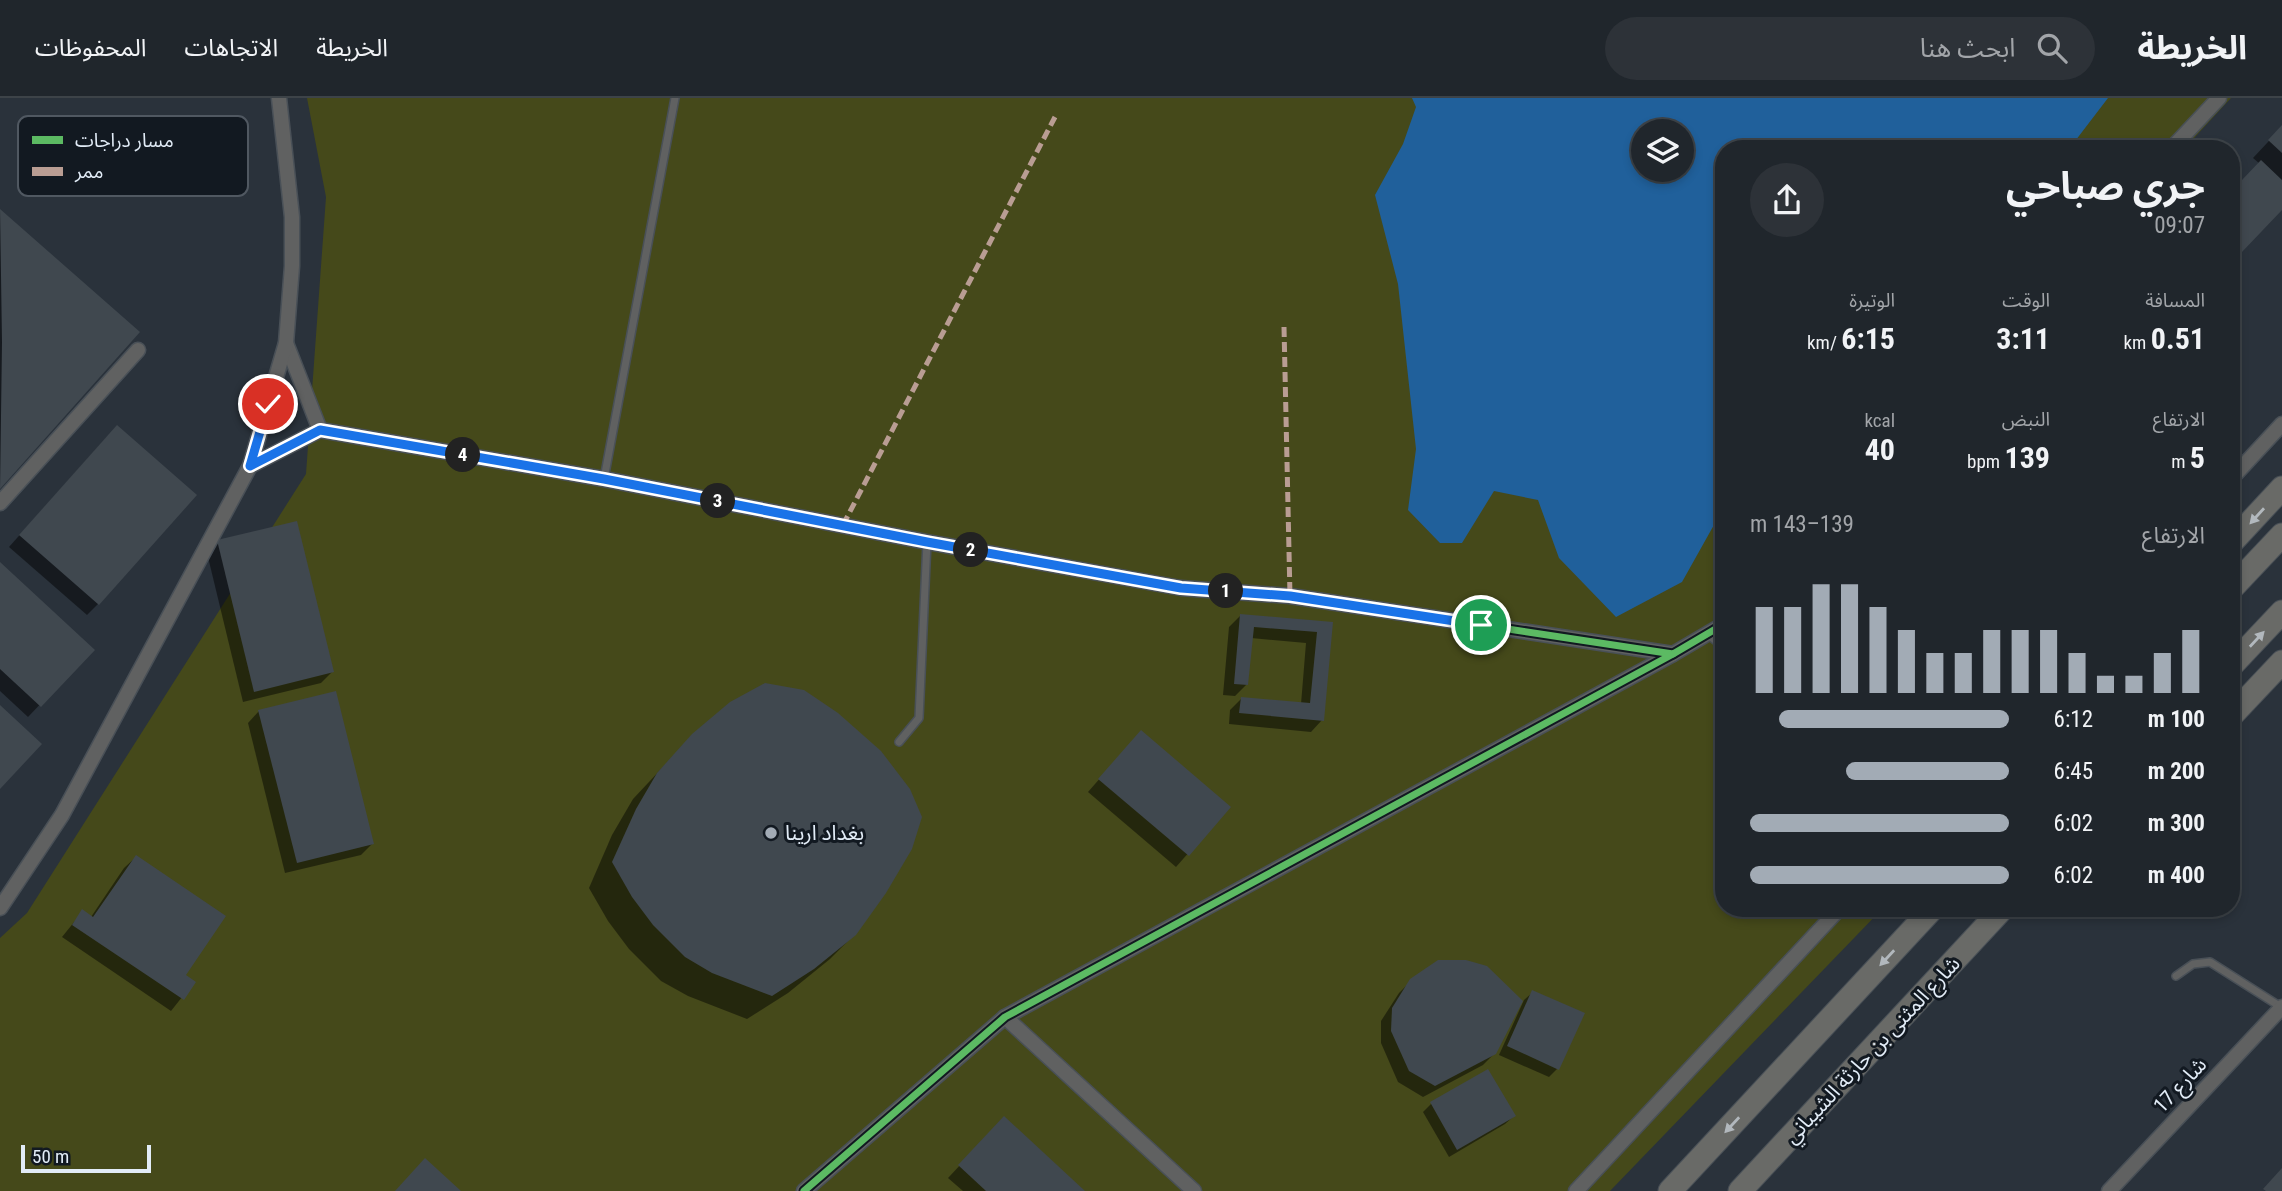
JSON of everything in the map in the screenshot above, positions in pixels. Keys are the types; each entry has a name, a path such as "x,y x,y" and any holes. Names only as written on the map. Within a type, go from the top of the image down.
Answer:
{"main road":[{"path":"2240,533 2282,488"},
{"path":"2240,579 2282,535"},
{"path":"2240,656 2282,612"},
{"path":"2240,706 2282,662"},
{"path":"1670,1191 1925,917"},
{"name":"شارع المثنى بن حارثة الشيباني","path":"1740,1191 1995,917"}],"street":[{"path":"0,908 62,815 250,466 286,343 292,266 292,217 279,98"},
{"path":"2179,140 2219,98"},
{"path":"286,343 320,430"},
{"path":"0,503 138,350"},
{"path":"2240,469 2282,424"},
{"path":"250,466 320,430 604,479 1181,588 1290,596 1673,654"},
{"path":"804,1191 1005,1017 1715,630"},
{"path":"1576,1191 1832,917"},
{"name":"شارع 17","path":"2109,1191 2282,1007"},
{"path":"1005,1017 1194,1191"}],"lane":[{"path":"604,479 675,98"},
{"path":"899,742 919,718 927,542"},
{"path":"2176,976 2193,964 2210,962 2282,1007"}],"green space":[{"path":"307,98 2231,98 2192,140 1715,140 1715,917 1874,917 1610,1191 0,1191 0,938 27,913 306,474 326,197"}],"water":[{"path":"1412,98 2108,98 2076,140 1715,140 1715,523 1682,582 1616,617 1559,558 1538,500 1494,491 1462,543 1440,543 1408,510 1416,449 1398,284 1375,195 1403,144 1416,107"}],"building":[{"path":"2282,125 2282,153 2268,140"},
{"path":"2261,160 2282,180 2282,210 2241,253 2240,178 2242,180"},
{"path":"0,209 140,332 0,489 2,342"},
{"path":"117,425 197,495 99,605 19,535"},
{"path":"297,521 334,672 254,692 217,540"},
{"path":"0,562 95,650 41,707 0,669"},
{"path":"1240,614 1333,622 1324,721 1239,713 1241,697 1310,703 1317,632 1254,627 1248,685 1234,684"},
{"name":"بغداد ارينا","path":"765,683 804,690 838,713 881,751 910,789 922,817 912,849 886,893 856,935 814,969 772,996 712,973 685,957 653,925 632,897 612,862 636,809 657,773 692,734 730,702"},
{"path":"336,691 374,844 297,863 258,710"},
{"path":"0,705 42,744 0,789"},
{"path":"1141,730 1231,807 1189,856 1098,779"},
{"path":"136,855 226,916 186,975 196,982 184,1000 72,925 82,909 93,917"},
{"path":"1438,960 1466,960 1487,966 1523,1001 1496,1054 1435,1086 1409,1071 1391,1031 1392,1008 1410,979"},
{"path":"1532,990 1585,1013 1559,1070 1507,1046"},
{"path":"1488,1069 1516,1116 1457,1150 1430,1102"},
{"path":"1004,1116 1085,1191 986,1191 958,1165"},
{"path":"425,1158 461,1191 395,1191"},
{"path":"2282,1168 2282,1191 2263,1189"}],"marked path":[{"path":"843,525 1055,117"},
{"path":"1284,327 1290,596"}],"cycle path":[{"path":"250,466 320,430 604,479 1181,588 1290,596 1673,654 1715,629"},
{"path":"804,1191 1005,1017 1673,654"}],"place":[{"name":"بغداد ارينا","path":"771,833"}],"route":[{"path":"268,404 250,466 320,430 604,479 1181,588 1290,596 1481,625"}]}
